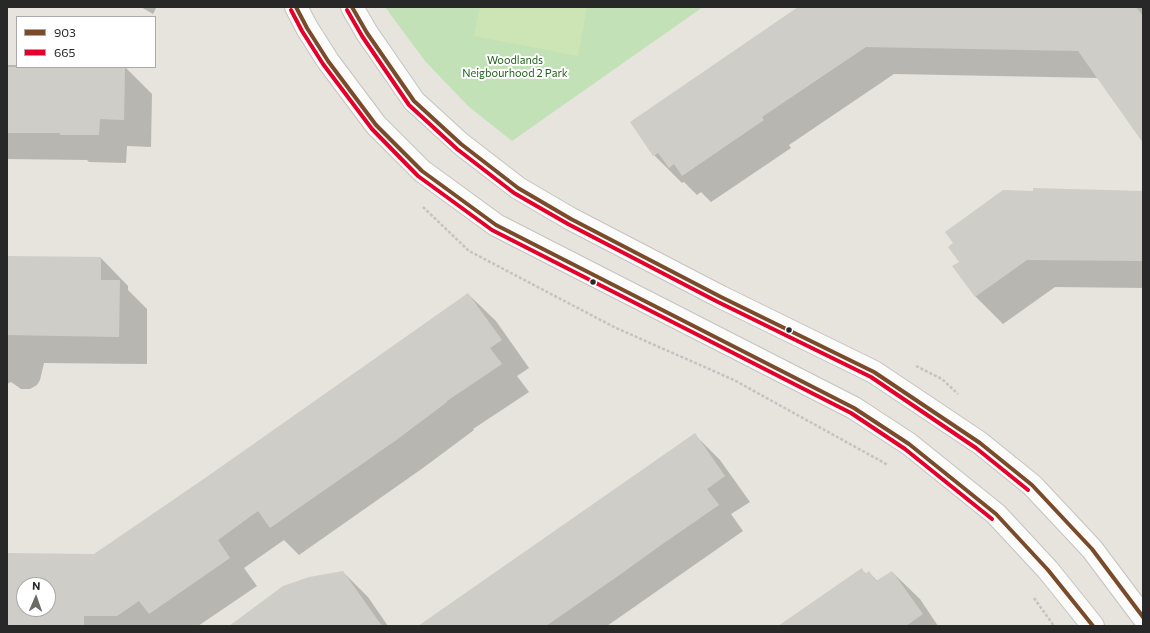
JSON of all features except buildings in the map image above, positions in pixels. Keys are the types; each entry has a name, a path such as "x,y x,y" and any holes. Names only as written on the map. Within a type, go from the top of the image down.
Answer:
{"street":[{"path":"296,7 307,28 328,61 376,125 422,171 496,225 854,408 903,440 962,485 996,514 1048,570 1093,626"},
{"path":"352,7 367,33 414,102 461,144 518,188 572,219 721,297 874,372 980,443 1032,485 1092,550 1143,617"}],"path":[{"path":"915,365 942,379 963,399"}],"green space":[{"name":"Woodlands Neigbourhood 2 Park","path":"385,7 703,7 512,141 468,106 425,61"},
{"path":"480,7 587,7 578,56 474,36"}],"transit line":[{"name":"903","path":"296,7 307,28 328,61 376,125 422,171 496,225 854,408 909,444 996,514 1048,570 1093,626"},
{"name":"903","path":"352,7 367,33 414,101 461,144 518,188 571,219 721,297 874,372 980,443 1032,485 1092,549 1143,617"},
{"name":"665","path":"291,10 302,31 323,64 372,129 418,176 492,230 851,413 905,449 992,519"},
{"name":"665","path":"347,10 362,36 409,105 457,149 514,193 568,224 718,302 871,377 976,448 1028,490"}]}
